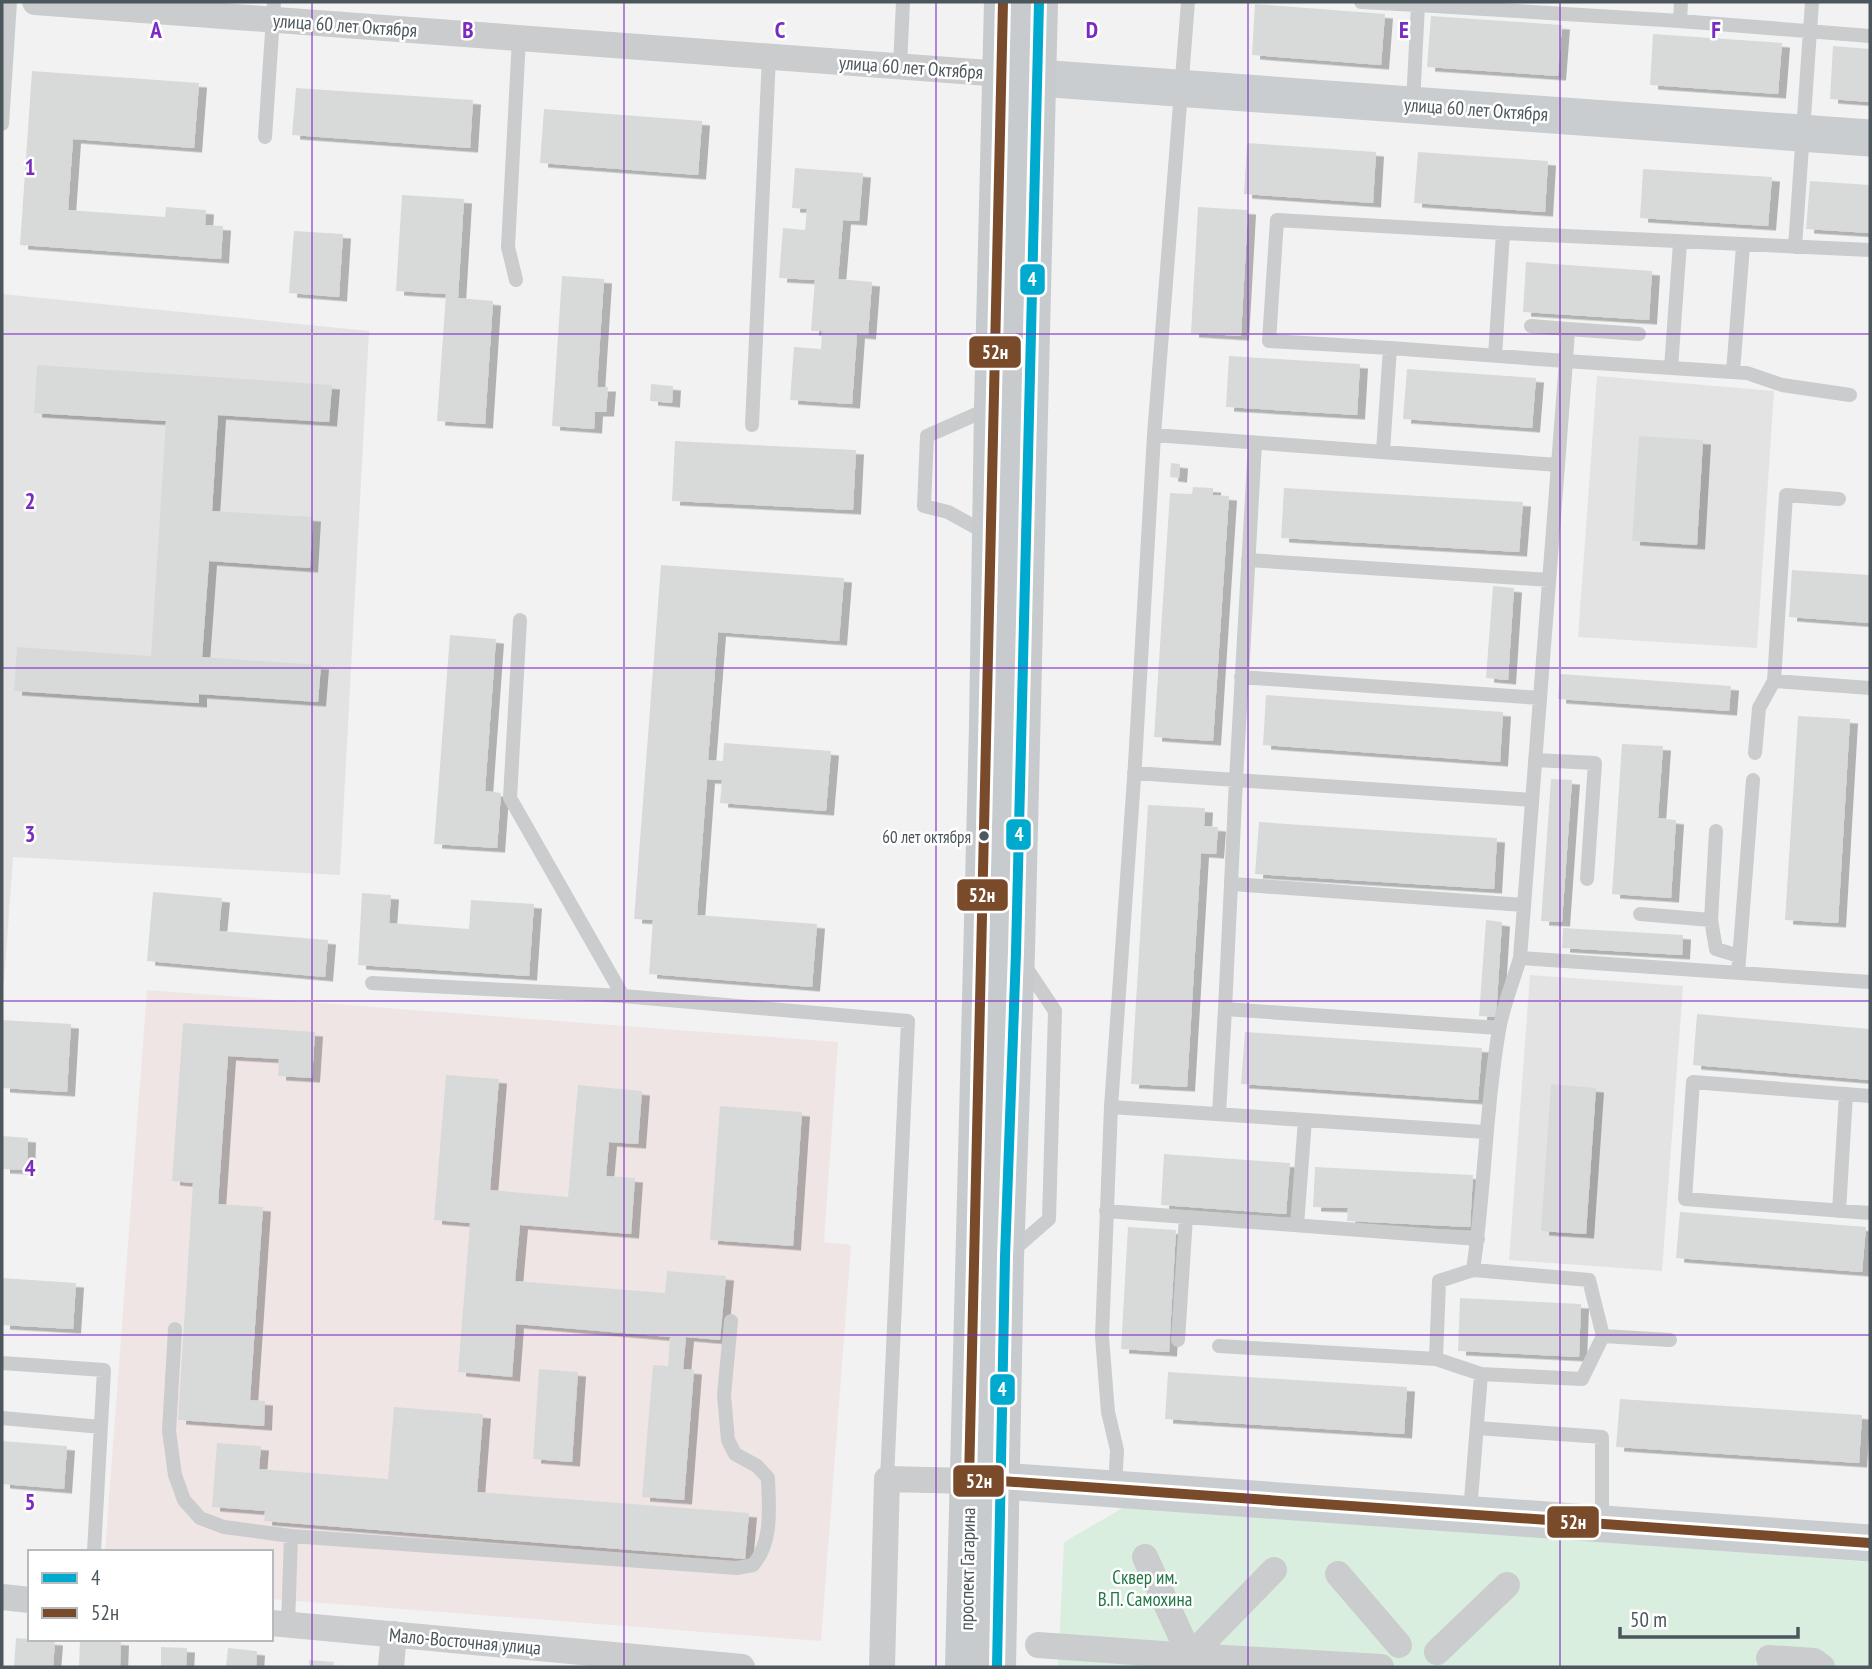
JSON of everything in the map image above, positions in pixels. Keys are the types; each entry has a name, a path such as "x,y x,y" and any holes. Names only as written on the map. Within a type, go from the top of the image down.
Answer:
{"main road":[{"name":"проспект Гагарина","path":"964,1667 985,1481 1005,1257 1016,952 1024,553 1020,76 1003,2"},
{"name":"проспект Гагарина","path":"997,1667 985,1481 988,725 993,407 1020,76 1039,2"},
{"name":"улица 60 лет Октября","path":"1020,76 1870,138"},
{"path":"985,1481 1870,1543"}],"street":[{"name":"улица 60 лет Октября","path":"35,2 273,11 519,38 1020,76"},
{"path":"882,1667 887,1479 985,1481"},
{"path":"1145,1557 1191,1664"},
{"path":"1191,1664 1274,1570"},
{"path":"1338,1574 1399,1645 1424,1646 1442,1659 1507,1585"},
{"path":"2,1597 28,1600"},
{"name":"Мало-Восточная улица","path":"280,1624 742,1667"},
{"path":"391,1667 394,1634"},
{"path":"1038,1645 1191,1664 1382,1667 1399,1645"},
{"path":"1769,1658 1814,1661 1822,1667"}],"lane":[{"path":"2,124 10,2"},
{"path":"900,65 903,2"},
{"path":"1115,1490 1117,1450 1108,1412 1102,1337 1111,1107 1154,435 1188,2"},
{"path":"1361,2 1418,3 1870,36"},
{"path":"1680,21 1681,2"},
{"path":"1795,247 1812,2"},
{"path":"1413,104 1418,3"},
{"path":"265,136 273,11"},
{"path":"516,280 508,247 519,38"},
{"path":"752,425 769,57"},
{"path":"1850,395 1782,385 1747,373 1269,341 1277,220 1680,243 1870,250"},
{"path":"1495,356 1503,233"},
{"path":"1671,368 1680,243"},
{"path":"1733,372 1743,246"},
{"path":"1531,326 1639,334"},
{"path":"1473,1270 1478,1238 1485,1132 1499,1028 1520,958 1568,329"},
{"path":"1383,452 1390,348"},
{"path":"990,535 948,512 924,506 927,436 993,407"},
{"path":"1154,435 1558,465"},
{"path":"1219,1114 1255,444"},
{"path":"1755,753 1759,708 1774,681 1786,495 1839,499"},
{"path":"1248,560 1549,580"},
{"path":"520,620 510,798 624,996"},
{"path":"1241,677 1540,698"},
{"path":"1774,681 1870,688"},
{"path":"1535,760 1595,763 1587,879"},
{"path":"1134,773 1532,800"},
{"path":"1738,973 1753,780"},
{"path":"1716,831 1711,920 1716,949 1739,956"},
{"path":"1232,884 1524,905"},
{"path":"1640,914 1711,920"},
{"path":"1520,958 1870,982"},
{"path":"372,983 624,996 908,1021 887,1479"},
{"path":"1225,1009 1499,1028"},
{"path":"1870,1096 1693,1082 1685,1199 1870,1213"},
{"path":"1839,1211 1846,1094"},
{"path":"1111,1107 1485,1132"},
{"path":"1297,1225 1305,1120"},
{"path":"1106,1211 1478,1238"},
{"path":"1178,1340 1186,1217"},
{"path":"1219,1346 1436,1359 1481,1374 1582,1379 1603,1336 1589,1280 1473,1270 1439,1281 1436,1359"},
{"path":"175,1329 169,1431 175,1475 184,1500 200,1518 224,1527 291,1536 737,1568 753,1565 762,1554 769,1518 768,1478 757,1466 735,1454 728,1440 723,1395 732,1321"},
{"path":"1603,1336 1670,1340"},
{"path":"2,1363 104,1370 94,1550"},
{"path":"1470,1514 1481,1374"},
{"path":"2,1418 101,1427"},
{"path":"1477,1428 1601,1437 1602,1524"},
{"path":"280,1624 291,1536"}],"shaded area":[{"path":"2,294 369,331 340,875 13,857 4,982 2,982"},
{"path":"1597,376 1774,391 1757,648 1578,637"},
{"path":"1530,975 1683,986 1662,1271 1509,1260"},
{"path":"147,990 838,1042 824,1242 851,1245 821,1641 273,1599 273,1550 105,1550"}],"green space":[{"name":"Сквер им. В.П. Самохина","path":"1126,1506 1870,1562 1870,1667 1058,1667 1064,1542"}],"building":[{"path":"1255,4 1385,14 1381,65 1252,55"},
{"path":"1431,16 1562,25 1558,76 1427,67"},
{"path":"1653,34 1782,43 1778,94 1650,85"},
{"path":"1833,46 1870,49 1870,102 1830,99"},
{"path":"32,71 199,83 194,148 73,139 68,210 165,217 166,207 206,210 205,225 223,226 221,259 20,245"},
{"path":"296,88 473,100 470,148 292,135"},
{"path":"544,109 702,121 698,175 540,163"},
{"path":"1247,143 1376,152 1373,203 1244,194"},
{"path":"1418,152 1548,161 1545,212 1414,203"},
{"path":"795,168 863,173 859,221 843,220 838,279 872,282 868,335 857,334 852,404 790,400 794,347 821,349 822,331 811,331 815,280 779,278 783,228 805,230 807,209 792,208"},
{"path":"1643,169 1772,177 1768,226 1640,218"},
{"path":"1810,181 1870,185 1870,233 1806,229"},
{"path":"402,195 464,199 458,298 493,301 485,424 437,421 446,294 396,291"},
{"path":"1198,207 1248,210 1241,336 1191,333"},
{"path":"294,231 343,234 339,297 289,293"},
{"path":"1526,262 1652,271 1649,320 1523,312"},
{"path":"562,276 604,279 597,387 608,387 606,412 595,412 594,429 552,426"},
{"path":"1229,356 1360,364 1357,415 1226,407"},
{"path":"37,365 332,385 329,422 218,415 212,511 313,517 310,568 209,561 202,657 321,665 318,702 199,694 199,703 14,691 17,647 151,656 166,421 34,413"},
{"path":"1407,369 1536,378 1532,428 1403,419"},
{"path":"651,384 673,386 672,403 650,401"},
{"path":"1639,436 1703,440 1697,545 1632,541"},
{"path":"675,441 856,450 853,510 672,501"},
{"path":"1171,463 1180,464 1179,478 1170,477"},
{"path":"1193,487 1213,488 1213,495 1229,496 1213,741 1154,737 1170,493 1192,494"},
{"path":"1284,488 1523,502 1519,552 1281,538"},
{"path":"661,565 844,578 839,641 718,632 708,760 723,761 724,743 831,751 826,811 720,803 722,780 707,779 697,915 817,924 812,987 649,974 653,920 634,919"},
{"path":"1792,570 1870,575 1870,623 1789,617"},
{"path":"1493,586 1514,588 1508,680 1486,678"},
{"path":"450,635 496,639 485,791 501,793 497,848 434,844"},
{"path":"1560,674 1731,686 1729,711 1558,699"},
{"path":"1266,695 1503,712 1500,762 1263,745"},
{"path":"1798,716 1850,719 1838,923 1785,920"},
{"path":"1622,744 1663,746 1658,818 1676,820 1671,898 1612,894"},
{"path":"1551,779 1572,780 1562,922 1541,921"},
{"path":"1148,805 1205,808 1204,826 1218,827 1216,854 1201,853 1187,1087 1131,1084"},
{"path":"1259,822 1497,838 1494,889 1255,874"},
{"path":"153,892 222,898 219,931 328,940 325,977 147,961"},
{"path":"362,893 391,895 389,923 469,929 471,900 534,904 529,976 358,965"},
{"path":"1486,920 1502,922 1496,1017 1479,1016"},
{"path":"1563,928 1683,935 1682,955 1562,948"},
{"path":"1697,1014 1870,1029 1870,1080 1693,1065"},
{"path":"2,1020 71,1024 67,1092 2,1088"},
{"path":"183,1023 315,1032 312,1078 278,1076 279,1059 228,1056 218,1204 263,1207 250,1400 265,1401 264,1426 178,1420 193,1183 172,1181"},
{"path":"1245,1032 1482,1048 1478,1100 1241,1084"},
{"path":"446,1075 499,1079 490,1190 568,1197 578,1085 642,1091 638,1144 609,1142 606,1176 635,1178 631,1234 520,1225 515,1281 665,1293 667,1271 726,1276 720,1340 686,1337 683,1369 694,1370 684,1500 642,1497 653,1365 668,1366 670,1337 516,1324 512,1377 458,1372 470,1223 434,1220"},
{"path":"1551,1084 1596,1088 1586,1234 1541,1231"},
{"path":"720,1106 802,1112 793,1246 710,1240"},
{"path":"2,1136 28,1138 27,1170 2,1169"},
{"path":"1164,1154 1290,1163 1286,1214 1161,1205"},
{"path":"1315,1167 1473,1175 1470,1227 1347,1221 1348,1208 1313,1207"},
{"path":"1680,1212 1866,1227 1862,1272 1676,1258"},
{"path":"1128,1227 1176,1230 1169,1352 1121,1349"},
{"path":"2,1278 76,1283 73,1329 2,1325"},
{"path":"1460,1298 1581,1304 1579,1357 1458,1351"},
{"path":"539,1369 578,1372 572,1462 533,1459"},
{"path":"1168,1372 1407,1387 1404,1434 1165,1419"},
{"path":"1620,1399 1862,1415 1859,1463 1616,1447"},
{"path":"394,1407 483,1414 477,1492 749,1513 745,1559 264,1521 265,1511 212,1507 217,1443 261,1446 259,1469 388,1479"},
{"path":"2,1441 67,1446 64,1489 2,1484"},
{"path":"16,1638 55,1641 53,1667 14,1667"},
{"path":"80,1641 121,1641 120,1667 79,1667"},
{"path":"161,1647 187,1648 186,1667 161,1667"},
{"path":"228,1648 257,1651 256,1667 226,1667"},
{"path":"309,1660 334,1662 333,1667 309,1667"}],"transit line":[{"name":"52н","path":"1003,2 969,1481 1001,1481 1870,1543"},
{"name":"4","path":"997,1667 1005,1257 1016,952 1039,2"}],"place":[{"name":"60 лет октября","path":"984,836"}]}
